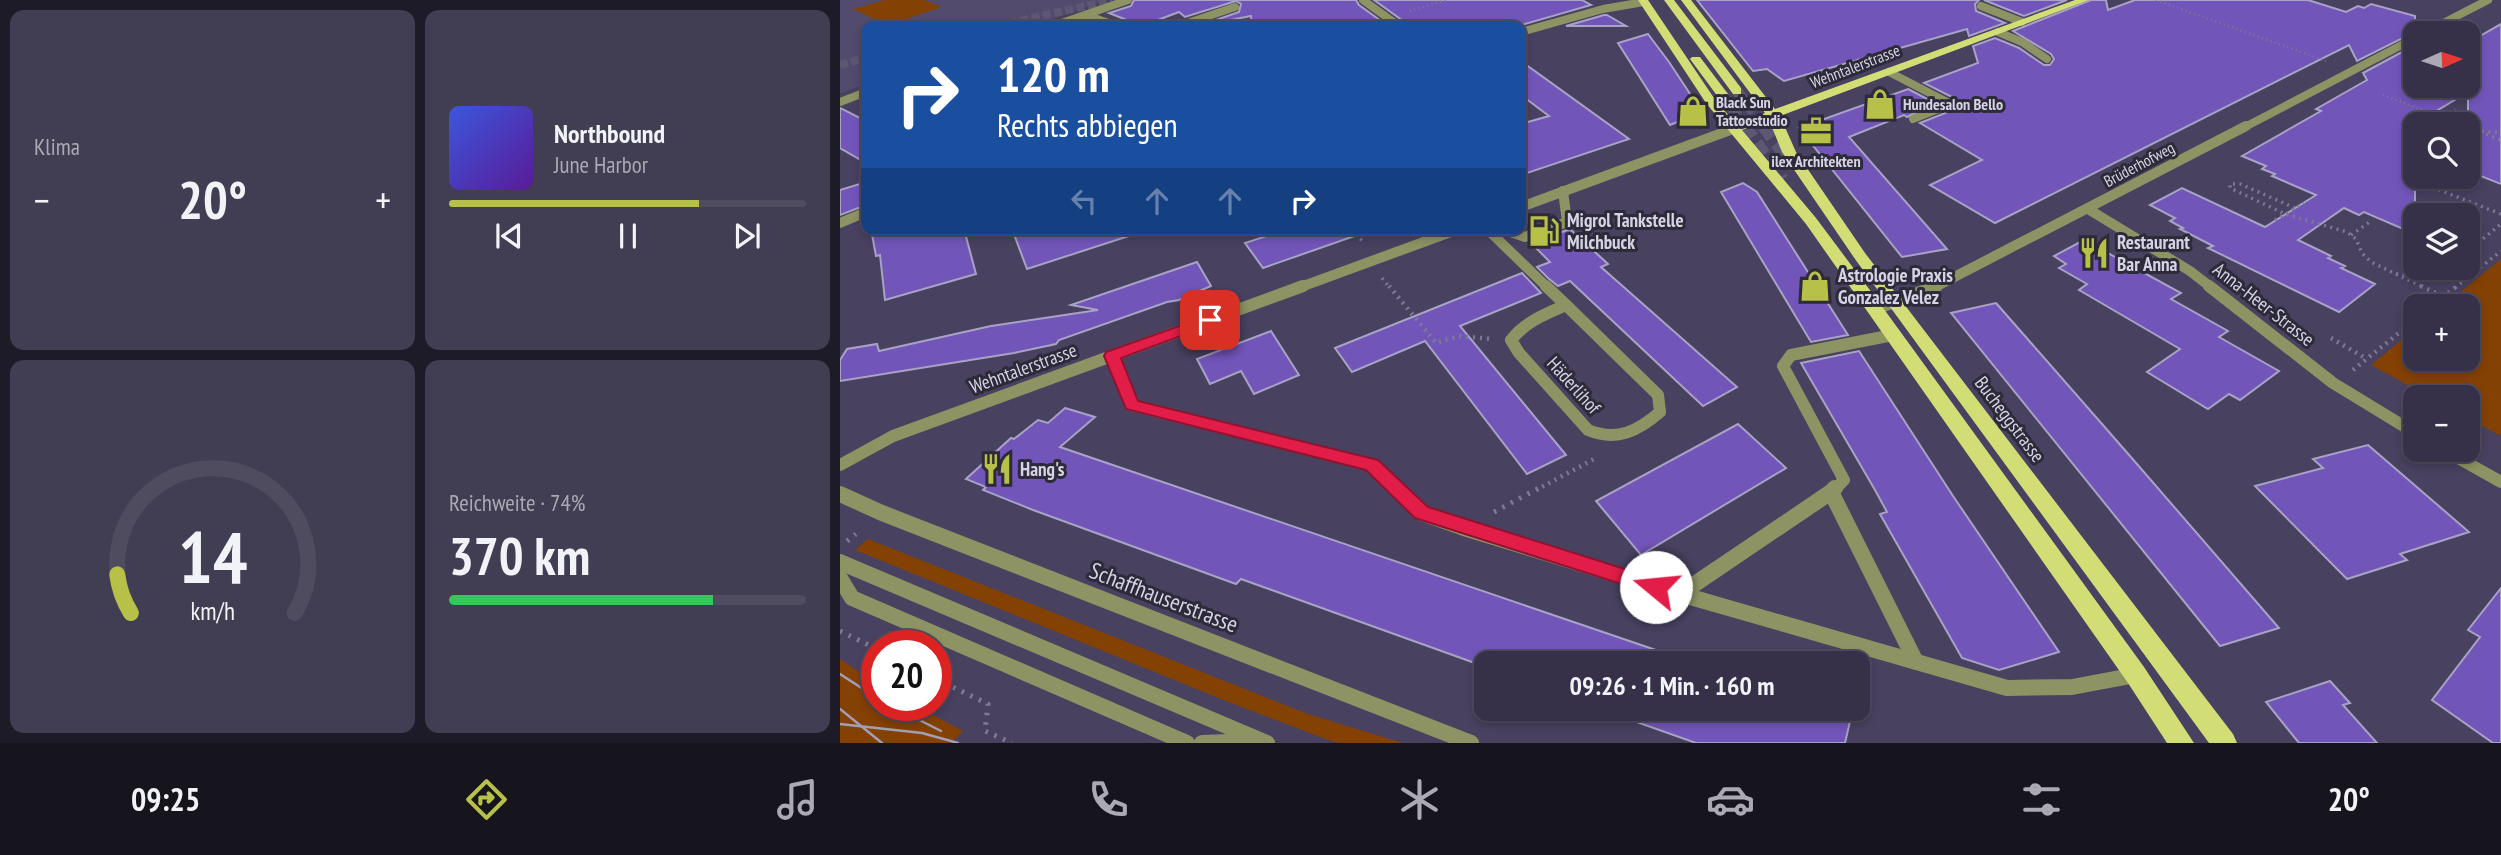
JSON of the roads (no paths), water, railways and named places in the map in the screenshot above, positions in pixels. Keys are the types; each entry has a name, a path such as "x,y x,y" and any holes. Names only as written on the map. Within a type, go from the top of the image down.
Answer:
{"main road":[{"path":"1669,0 1737,91"},
{"name":"Bucheggstrasse","path":"1686,0 1773,115 1789,152 1860,256 2224,743"},
{"name":"Wehntalerstrasse","path":"1732,129 2084,0"},
{"path":"1647,1 1722,94"},
{"path":"1647,1 1732,129 1753,150 1811,221 2136,675 2181,743"}],"street":[{"path":"1069,21 1128,0"},
{"path":"1363,0 1392,21"},
{"path":"2447,21 2488,0"},
{"path":"1526,31 1603,9 1647,1"},
{"path":"1981,6 2022,22"},
{"path":"1194,21 1235,7"},
{"path":"1086,15 1103,21"},
{"path":"1998,32 2022,42 2047,59"},
{"name":"Brüderhofweg","path":"1875,309 1896,304 1960,275 2027,237 2088,209 2403,44"},
{"path":"1889,72 1951,104 1913,119"},
{"path":"840,102 861,94"},
{"name":"Wehntalerstrasse","path":"1526,205 1732,129"},
{"path":"1519,235 1525,237 1567,222 1563,191"},
{"name":"Anna-Heer-Strasse","path":"2088,209 2190,271 2333,383 2403,426"},
{"path":"840,223 861,214"},
{"name":"Wehntalerstrasse","path":"840,465 893,436 1443,235"},
{"name":"Häderlihof","path":"1493,235 1566,305 1658,395 1660,412 1646,425 1619,436 1603,438 1588,430 1519,353 1511,340 1516,331 1566,305"},
{"path":"1680,594 1831,492 1844,480 1783,366 1791,355 1894,335"},
{"path":"1112,356 1131,405 1372,465 1422,513 1464,528 1680,594 2007,688 2045,691 2104,683 2136,675"},
{"path":"2465,462 2501,482"},
{"path":"1831,492 1916,662"},
{"name":"Schaffhauserstrasse","path":"840,494 882,513 1471,743"},
{"path":"840,562 1264,742"},
{"path":"840,578 852,598 1187,743"},
{"path":"1202,743 1264,742"}],"tunnel":[{"path":"1020,21 1112,0"},
{"path":"840,65 861,59"},
{"path":"1737,91 1765,128"},
{"path":"1722,94 1746,128"},
{"path":"1744,126 1782,180"},
{"path":"1764,126 1795,167"}],"tram line":[{"path":"840,674 861,688"},
{"path":"840,709 861,726"},
{"path":"921,721 941,731"},
{"path":"840,724 861,726"},
{"path":"861,726 922,733 958,743"},
{"path":"861,726 882,743"}],"place":[{"name":"Hundesalon Bello","path":"1880,104"},
{"name":"Black Sun Tattoostudio","path":"1693,111"},
{"name":"ilex Architekten","path":"1816,131"},
{"name":"Migrol Tankstelle Milchbuck","path":"1544,231"},
{"name":"Restaurant Bar Anna","path":"2094,253"},
{"name":"Astrologie Praxis Gonzalez Velez","path":"1815,286"},
{"name":"Hang's","path":"997,469"}]}
